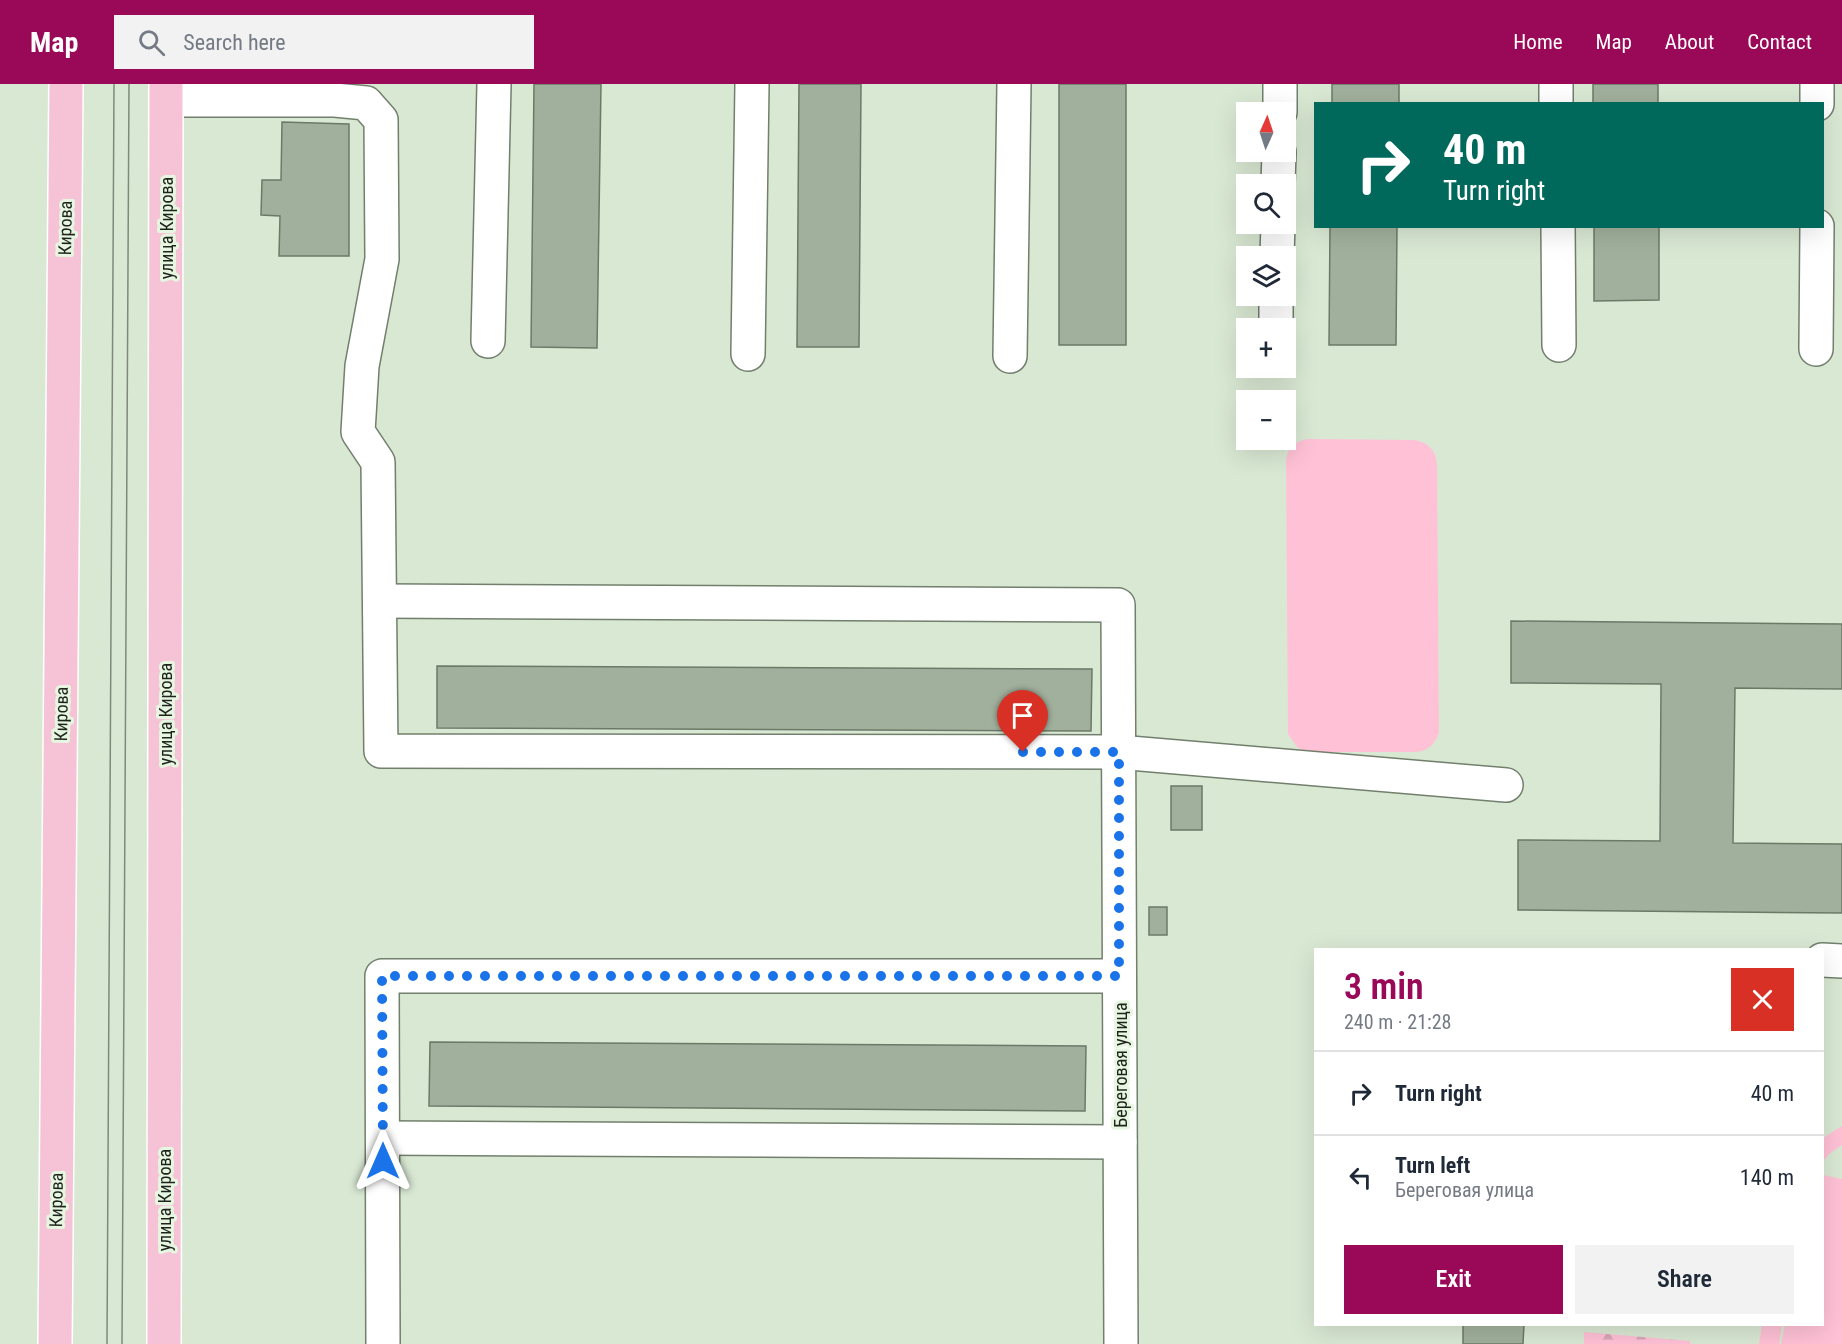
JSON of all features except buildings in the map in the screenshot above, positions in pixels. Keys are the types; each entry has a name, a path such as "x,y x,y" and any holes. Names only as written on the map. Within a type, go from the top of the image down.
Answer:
{"main road":[{"name":"Кирова","path":"55,1344 66,84"},
{"name":"улица Кирова","path":"164,1344 166,92"}],"street":[{"path":"488,340 495,84"},
{"path":"748,354 752,84"},
{"path":"1010,356 1014,84"},
{"path":"1280,84 1280,102"},
{"path":"1556,84 1556,102"},
{"path":"1817,84 1817,102"},
{"path":"166,92 366,103 381,120 382,259 362,366 358,432 378,462 381,751 1119,752 1506,785"},
{"path":"1557,228 1559,345"},
{"path":"1816,349 1817,228"},
{"name":"Береговая улица","path":"381,601 1118,605 1121,1344"},
{"path":"1824,960 1842,961"},
{"path":"383,1344 382,976 1119,976"},
{"path":"382,1138 1120,1142"}],"green space":[{"path":"1308,439 1414,440 1427,445 1435,455 1437,465 1439,732 1433,744 1423,751 1308,752 1298,748 1288,734 1286,462 1290,450 1296,450 1296,443"},
{"path":"1842,1126 1842,1145 1824,1160 1824,1137"},
{"path":"1824,1175 1842,1179 1842,1344 1781,1344 1785,1326 1824,1326"},
{"path":"1762,1326 1782,1326 1779,1344 1759,1344"},
{"path":"1584,1332 1690,1341 1690,1344 1584,1344"}],"tram line":[{"path":"107,1344 114,84"},
{"path":"122,1344 129,84"}],"route":[{"path":"383,1161 382,976 1119,976 1119,752 1023,752"}]}
